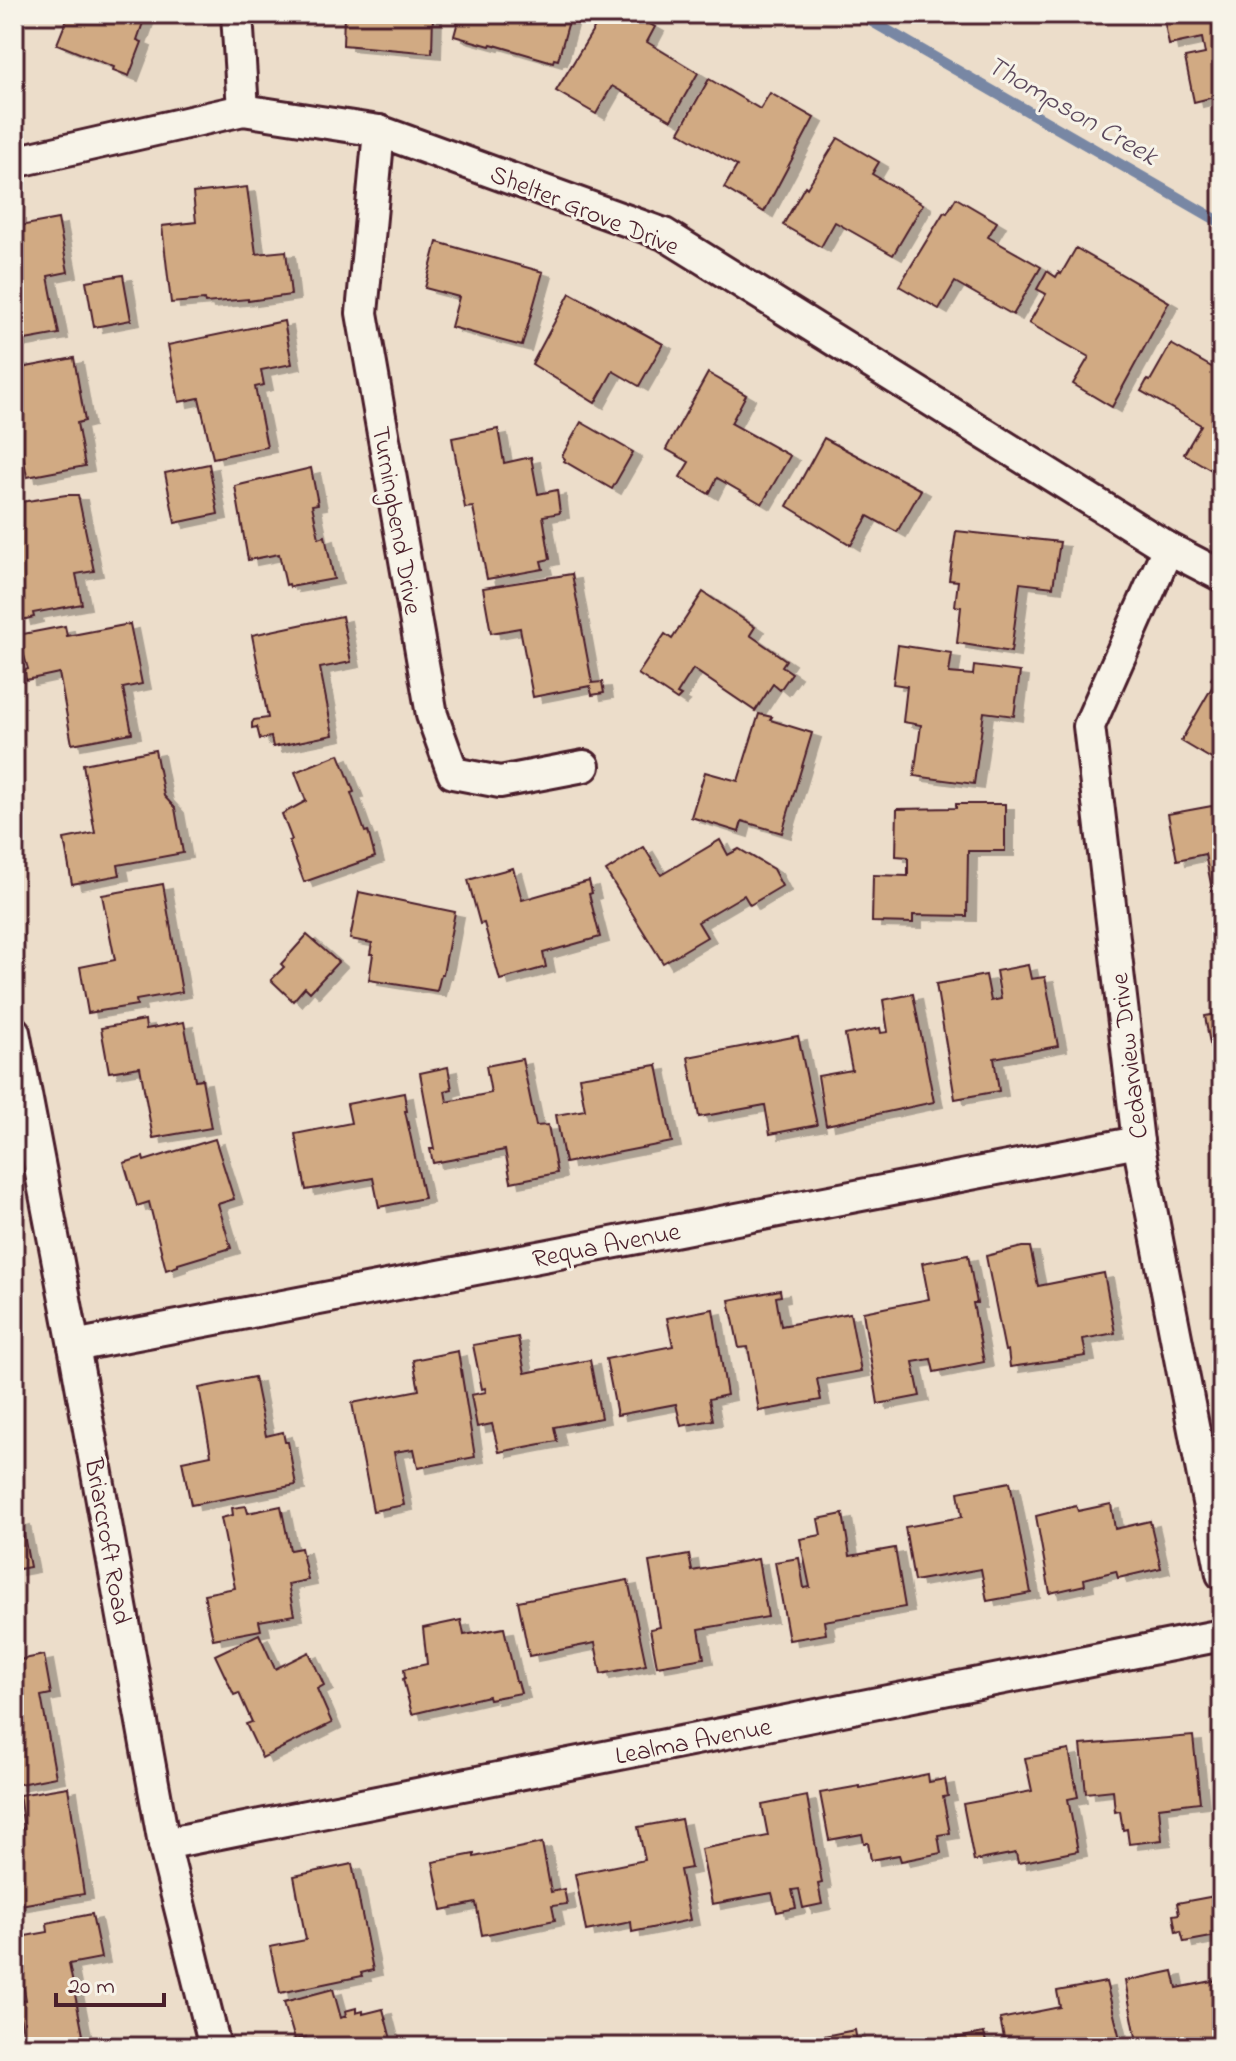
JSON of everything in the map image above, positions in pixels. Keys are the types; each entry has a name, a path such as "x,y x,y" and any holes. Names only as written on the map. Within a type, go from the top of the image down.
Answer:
{"street":[{"path":"237,14 243,110"},
{"name":"Shelter Grove Drive","path":"14,162 243,110 379,131 664,234 1168,548 1222,576"},
{"name":"Turningbend Drive","path":"379,131 362,313 432,715 453,773 500,782 584,766"},
{"name":"Cedarview Drive","path":"1168,548 1089,726 1138,1142 1222,1574"},
{"name":"Briarcroft Road","path":"14,1032 164,1844 215,2047"},
{"name":"Requa Avenue","path":"74,1346 1138,1142"},
{"name":"Lealma Avenue","path":"164,1844 1222,1635"}],"building":[{"path":"69,14 146,14 137,40 142,42 129,76 57,44"},
{"path":"344,14 433,14 432,53 343,45"},
{"path":"460,14 571,14 558,60 554,59 553,62 454,36"},
{"path":"603,14 632,14 655,27 647,42 698,73 671,120 612,86 596,114 556,91"},
{"path":"1163,14 1222,14 1222,95 1194,102 1185,58 1205,54 1202,38 1169,45"},
{"path":"709,79 760,109 770,93 814,118 764,212 724,188 737,166 679,132"},
{"path":"838,138 879,162 872,174 923,204 893,255 835,222 821,247 783,225"},
{"path":"247,187 256,254 286,251 291,295 248,301 171,303 162,226 196,222 193,193"},
{"path":"956,198 997,222 988,237 1041,267 1013,315 955,282 939,309 899,286 944,212 947,213"},
{"path":"58,219 68,272 48,276 59,334 14,342 14,227"},
{"path":"437,242 543,272 522,346 451,327 459,297 425,288"},
{"path":"1076,248 1169,302 1112,407 1073,384 1089,357 1029,323 1046,294 1037,289 1047,271 1056,277 1059,272 1061,274"},
{"path":"123,275 131,320 94,327 86,281"},
{"path":"570,293 663,344 639,386 613,371 595,403 532,364"},
{"path":"284,321 292,364 261,370 264,385 255,387 267,447 213,458 199,398 179,402 168,345"},
{"path":"1171,344 1222,373 1222,476 1184,454 1201,425 1141,391"},
{"path":"74,358 85,421 77,423 85,466 27,477 14,404 14,361 20,360 21,368"},
{"path":"708,373 746,395 731,423 790,456 762,504 717,478 709,494 680,477 689,462 666,449"},
{"path":"581,422 633,452 612,489 564,461 562,456"},
{"path":"498,429 504,463 531,457 538,494 557,490 560,513 543,516 550,559 541,561 543,569 487,579 473,507 465,508 452,438"},
{"path":"824,438 921,490 897,532 868,516 851,545 787,506"},
{"path":"209,464 218,514 175,523 165,473"},
{"path":"311,468 318,504 312,505 319,538 325,536 334,579 290,587 286,585 279,554 248,560 235,486"},
{"path":"78,495 94,571 76,574 82,604 33,613 34,617 22,620 14,581 14,574 19,573 14,550 14,503"},
{"path":"956,531 1060,542 1053,587 1020,583 1011,652 957,643 961,607 955,606 958,581 949,580"},
{"path":"572,574 592,683 602,682 604,693 592,695 590,686 533,697 520,628 491,633 483,588"},
{"path":"703,592 755,627 750,635 786,660 782,666 792,673 780,690 773,684 755,711 693,669 677,694 681,696 677,700 638,674 665,634 672,639"},
{"path":"342,616 351,662 320,668 333,735 273,747 271,737 260,739 257,727 252,728 254,720 268,718 252,635"},
{"path":"130,624 142,684 123,688 132,733 72,744 59,673 26,680 25,670 28,669 18,635 65,626 67,636"},
{"path":"898,645 952,653 949,673 973,675 974,666 1020,672 1014,716 984,712 974,784 914,776 921,725 903,722 907,686 893,684"},
{"path":"1222,664 1222,765 1181,741 1215,682 1211,679"},
{"path":"759,714 812,733 782,833 742,821 739,832 691,817 705,772 738,781"},
{"path":"155,750 164,796 175,808 183,853 118,865 120,875 72,884 64,839 95,833 83,764"},
{"path":"339,754 375,857 304,882 282,814 306,801 295,772"},
{"path":"956,804 1005,804 1005,851 968,851 967,916 913,915 913,923 872,922 873,875 908,876 908,857 896,856 897,809 956,808"},
{"path":"1212,806 1213,810 1222,808 1222,918 1218,919 1205,854 1177,860 1168,814"},
{"path":"720,840 728,855 739,849 773,869 782,886 750,905 744,895 698,922 707,937 663,963 606,871 644,847 661,875"},
{"path":"513,868 522,900 589,881 592,893 589,894 600,937 543,953 546,967 500,980 468,880"},
{"path":"163,884 182,992 136,1000 137,1005 88,1013 80,967 115,960 102,895"},
{"path":"359,892 455,912 437,991 369,980 372,943 350,939"},
{"path":"307,935 338,962 310,992 305,987 293,1001 271,980"},
{"path":"1028,965 1031,979 1045,977 1058,1046 994,1058 999,1091 955,1099 936,984 986,975 991,1001 1001,999 996,971"},
{"path":"913,994 934,1102 826,1125 818,1076 852,1070 845,1035 880,1028 881,1033 888,1032 883,1000"},
{"path":"1222,1013 1222,1060 1213,1061 1205,1016"},
{"path":"145,1020 146,1029 184,1022 195,1080 202,1079 211,1128 153,1138 140,1067 109,1072 101,1028"},
{"path":"798,1036 817,1125 770,1134 765,1105 699,1117 688,1057"},
{"path":"522,1059 536,1126 548,1125 557,1173 511,1182 505,1150 433,1163 430,1149 434,1149 420,1073 448,1067 452,1089 445,1091 447,1102 491,1093 486,1066"},
{"path":"657,1065 672,1142 565,1163 556,1115 585,1110 579,1077"},
{"path":"404,1093 424,1198 379,1207 373,1178 306,1190 295,1134 351,1123 347,1104"},
{"path":"215,1139 234,1199 218,1204 231,1248 166,1270 149,1202 137,1206 124,1163 143,1157 144,1161"},
{"path":"1030,1247 1038,1286 1104,1273 1115,1333 1083,1339 1086,1356 1010,1367 986,1256"},
{"path":"968,1255 984,1362 934,1372 931,1359 913,1362 920,1396 878,1404 863,1312 929,1299 922,1263"},
{"path":"780,1290 781,1296 776,1297 781,1326 850,1313 861,1371 817,1379 821,1400 759,1411 748,1347 739,1348 729,1300"},
{"path":"713,1309 727,1395 709,1399 713,1420 681,1426 676,1404 617,1415 606,1359 673,1346 667,1318"},
{"path":"518,1337 525,1373 590,1360 601,1418 554,1427 557,1441 499,1452 492,1424 477,1427 471,1395 486,1392 485,1388 482,1389 473,1345"},
{"path":"458,1351 475,1457 418,1468 414,1449 394,1452 404,1505 373,1511 352,1403 419,1390 413,1360"},
{"path":"254,1377 266,1436 283,1432 285,1442 288,1442 296,1485 191,1505 182,1461 211,1455 199,1388"},
{"path":"1010,1482 1031,1593 987,1601 981,1569 914,1581 905,1527 962,1517 958,1492"},
{"path":"1111,1504 1115,1529 1150,1521 1161,1568 1118,1578 1116,1571 1084,1579 1085,1585 1050,1593 1036,1516 1076,1506 1078,1511"},
{"path":"246,1506 248,1513 281,1506 290,1550 301,1548 308,1580 288,1584 294,1615 259,1621 261,1630 213,1639 204,1594 235,1588 221,1518 233,1515 232,1508"},
{"path":"843,1514 850,1556 895,1548 905,1607 824,1621 826,1634 789,1640 775,1562 799,1558 804,1588 810,1587 800,1539 821,1535 818,1519"},
{"path":"21,1520 30,1567 14,1570 14,1522"},
{"path":"689,1555 692,1571 758,1559 768,1617 699,1629 704,1658 657,1666 650,1629 660,1627 649,1562"},
{"path":"628,1580 646,1665 601,1674 595,1643 529,1656 518,1601"},
{"path":"461,1620 464,1635 504,1628 521,1693 489,1699 488,1696 412,1714 403,1679 404,1669 427,1664 423,1628"},
{"path":"259,1634 275,1669 309,1652 324,1685 317,1689 332,1723 262,1758 246,1724 252,1722 239,1693 234,1695 215,1655"},
{"path":"44,1655 51,1694 41,1696 56,1777 14,1785 14,1661"},
{"path":"1193,1736 1200,1802 1159,1807 1162,1840 1129,1844 1120,1811 1115,1812 1113,1790 1086,1793 1081,1745"},
{"path":"1069,1750 1078,1797 1068,1799 1078,1851 1018,1863 1016,1853 974,1861 963,1804 1032,1791 1025,1758"},
{"path":"928,1774 929,1782 945,1779 948,1796 943,1797 950,1833 938,1835 941,1853 901,1861 899,1855 871,1860 868,1843 864,1843 862,1834 829,1840 820,1793"},
{"path":"68,1787 84,1894 14,1906 14,1863 22,1862 17,1829 24,1828 19,1795"},
{"path":"807,1796 822,1883 818,1884 822,1904 803,1908 799,1889 792,1890 796,1908 777,1912 772,1893 712,1904 701,1849 768,1836 762,1805"},
{"path":"681,1819 691,1868 680,1870 690,1920 632,1932 631,1922 586,1931 575,1874 645,1860 638,1827"},
{"path":"542,1843 551,1892 564,1889 567,1904 552,1906 555,1920 482,1935 476,1903 442,1910 433,1862"},
{"path":"352,1864 373,1970 361,1973 362,1976 280,1993 270,1947 306,1940 294,1876"},
{"path":"1215,1896 1222,1935 1184,1942 1181,1931 1176,1932 1173,1915 1179,1914 1177,1903"},
{"path":"92,1914 101,1958 69,1964 83,2035 26,2046 17,2002 26,2000 14,1938 48,1932 47,1923"},
{"path":"1173,1971 1177,1988 1222,1979 1222,2040 1185,2047 1134,2047 1137,2042 1125,1981"},
{"path":"1106,1982 1122,2047 1006,2047 1000,2019 1060,2007 1057,1991"},
{"path":"333,1989 341,2018 346,2016 345,2011 356,2008 356,2013 363,2011 363,2014 383,2009 393,2047 308,2047 306,2037 295,2040 284,2002"},
{"path":"855,2030 858,2047 773,2047 773,2046"},
{"path":"984,2033 987,2047 908,2047"}],"waterway":[{"name":"Thompson Creek","path":"859,14 1222,223"}]}
